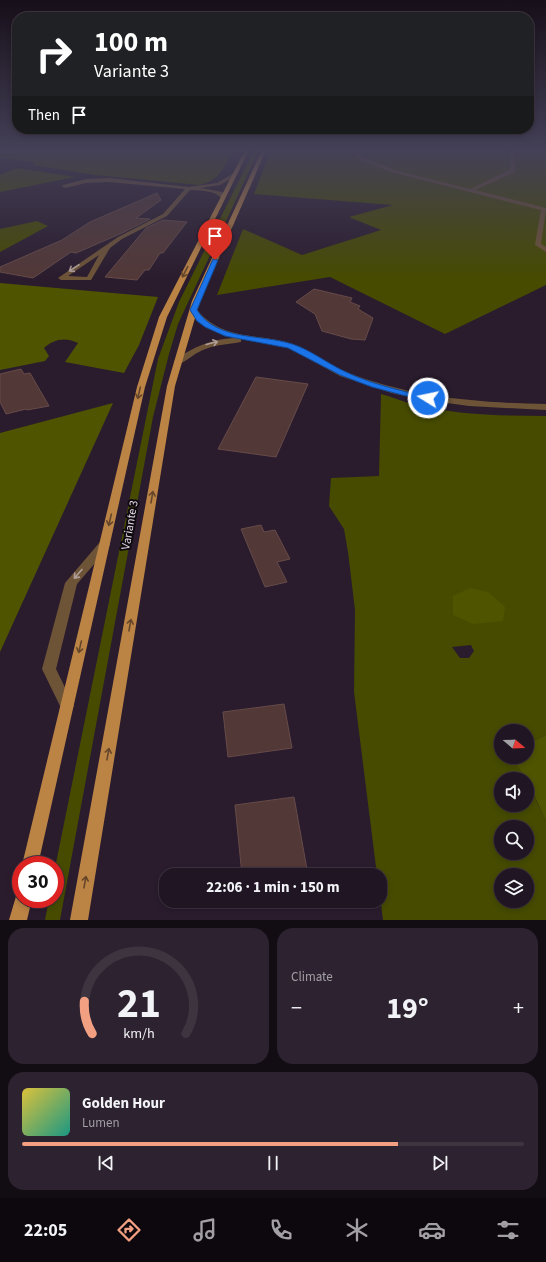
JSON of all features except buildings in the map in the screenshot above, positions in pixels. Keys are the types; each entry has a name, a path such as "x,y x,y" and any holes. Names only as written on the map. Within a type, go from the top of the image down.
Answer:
{"main road":[{"name":"Variante 3","path":"32,856 141,387 162,317 225,193"},
{"name":"Variante 3","path":"79,920 171,386 193,310 245,193"},
{"path":"18,920 21,908"}],"street":[{"path":"107,247 89,279 61,278 120,238 166,215 185,193"},
{"path":"220,193 223,197"},
{"path":"477,193 544,209 538,245 546,250"},
{"path":"193,310 199,320 216,330 228,334 290,346 343,374 406,394 497,406 546,407"},
{"path":"178,362 200,346 226,340 274,342"},
{"path":"67,706 49,669 70,583 104,545"}],"shaded area":[{"path":"233,193 239,193 178,324 153,417 64,898 64,856 57,856 158,359 179,302"},
{"path":"546,193 546,285 445,334 330,277 217,295 243,229 302,255 381,230 349,217 393,205 254,194"},
{"path":"37,221 48,226 0,252 0,229"},
{"path":"0,283 158,297 139,345 124,373 65,362 78,343 69,340 56,341 44,348 49,356 45,361 0,370"},
{"path":"381,394 416,405 448,411 497,415 546,416 546,735 534,741 534,724 494,724 494,764 516,764 522,772 494,772 494,812 534,812 534,796 546,821 546,920 383,920 382,908 387,908 387,868 376,868 354,692 355,610 344,529 329,506 331,478 379,476","holes":["471,645 474,651 469,658 460,658 452,647"]},
{"path":"113,403 0,652 0,433"},
{"path":"470,588 488,592 505,607 503,621 473,624 453,615 453,596"},
{"path":"546,735 546,821 534,795 534,772 522,772 516,764 534,764 534,741"},
{"path":"47,908 62,908 60,920 45,920"}],"route":[{"path":"215,260 193,310 199,320 207,326 228,334 290,346 343,374 374,385 406,394 428,398"}]}
